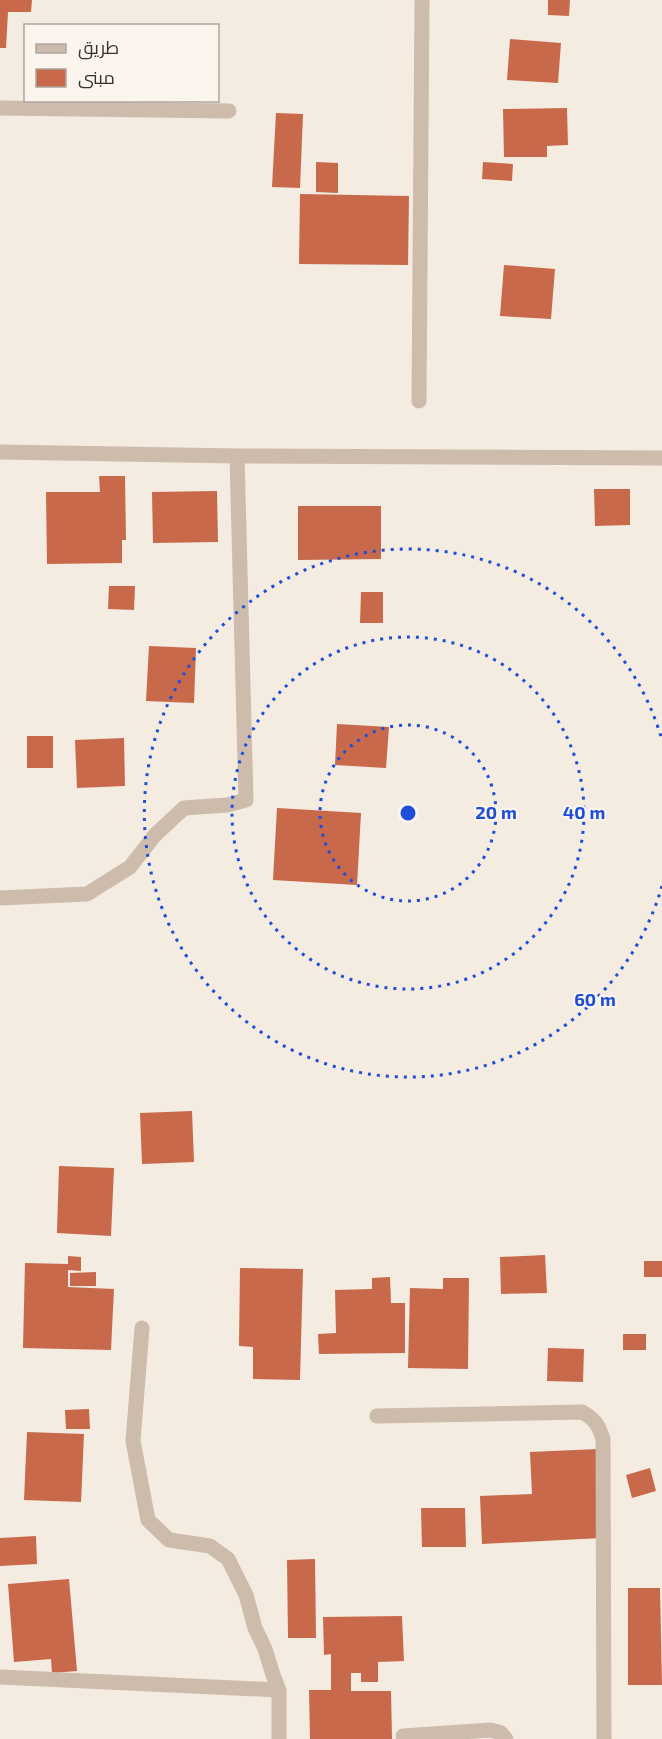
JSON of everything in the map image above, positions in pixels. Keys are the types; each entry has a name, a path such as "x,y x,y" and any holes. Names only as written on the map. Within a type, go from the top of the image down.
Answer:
{"street":[{"path":"419,401 423,0"},
{"path":"0,108 229,111"},
{"path":"0,452 237,456 662,458"},
{"path":"0,903 0,897 87,894 130,867 155,835 184,808 227,805 246,800 237,456"},
{"path":"142,1328 133,1441 148,1520 169,1540 210,1546 228,1559 246,1595 255,1628 266,1649 279,1690 279,1739"},
{"path":"377,1416 582,1412 599,1425 603,1439 604,1739"},
{"path":"0,1677 279,1690"},
{"path":"403,1736 491,1730 501,1733 506,1739"}],"building":[{"path":"0,0 32,0 31,12 8,12 6,48 0,48"},
{"path":"548,0 570,0 569,16 548,15"},
{"path":"510,39 561,43 558,83 507,80"},
{"path":"567,108 568,145 547,146 547,157 504,157 503,109"},
{"path":"276,113 303,114 300,188 272,187"},
{"path":"316,162 338,163 338,193 316,192"},
{"path":"483,162 513,164 512,181 482,179"},
{"path":"300,194 409,196 408,265 299,264"},
{"path":"504,265 555,269 551,319 500,316"},
{"path":"99,476 125,476 126,540 122,540 122,563 47,564 46,492 100,492"},
{"path":"594,489 630,489 630,525 595,526"},
{"path":"217,491 218,542 153,543 152,492"},
{"path":"298,506 381,506 381,559 298,560"},
{"path":"109,586 135,586 134,610 108,609"},
{"path":"361,592 383,592 383,623 360,623"},
{"path":"149,646 196,648 194,703 146,701"},
{"path":"337,724 389,727 386,768 335,765"},
{"path":"27,736 53,736 53,768 27,768"},
{"path":"124,738 125,786 77,788 75,740"},
{"path":"277,808 361,813 357,885 273,880"},
{"path":"192,1111 194,1162 142,1164 140,1113"},
{"path":"59,1166 114,1168 111,1236 57,1233"},
{"path":"545,1255 547,1293 501,1294 500,1257"},
{"path":"68,1256 81,1257 81,1271 68,1270 68,1287 114,1289 111,1350 23,1348 25,1263 68,1264"},
{"path":"644,1261 662,1261 662,1277 644,1277"},
{"path":"240,1268 303,1269 300,1380 253,1379 253,1347 239,1346"},
{"path":"96,1272 96,1286 70,1286 70,1273"},
{"path":"390,1277 391,1303 405,1303 405,1353 319,1354 318,1334 336,1333 335,1290 372,1289 372,1278"},
{"path":"443,1278 469,1278 468,1369 408,1368 410,1288 443,1289"},
{"path":"623,1334 646,1334 646,1350 623,1350"},
{"path":"548,1348 584,1349 583,1382 547,1381"},
{"path":"89,1409 90,1429 66,1429 65,1410"},
{"path":"27,1432 84,1434 81,1502 24,1500"},
{"path":"598,1449 602,1538 482,1544 480,1496 532,1494 530,1452"},
{"path":"650,1468 656,1491 632,1498 626,1475"},
{"path":"421,1508 465,1508 466,1547 422,1547"},
{"path":"36,1536 37,1564 0,1566 0,1538"},
{"path":"315,1559 316,1638 288,1638 287,1560"},
{"path":"69,1579 77,1671 52,1673 51,1659 14,1662 8,1584"},
{"path":"628,1588 660,1588 662,1685 628,1685"},
{"path":"402,1616 404,1661 378,1662 378,1682 361,1682 361,1673 351,1673 351,1691 391,1691 392,1739 310,1739 309,1690 331,1690 331,1654 324,1655 323,1617"}]}
